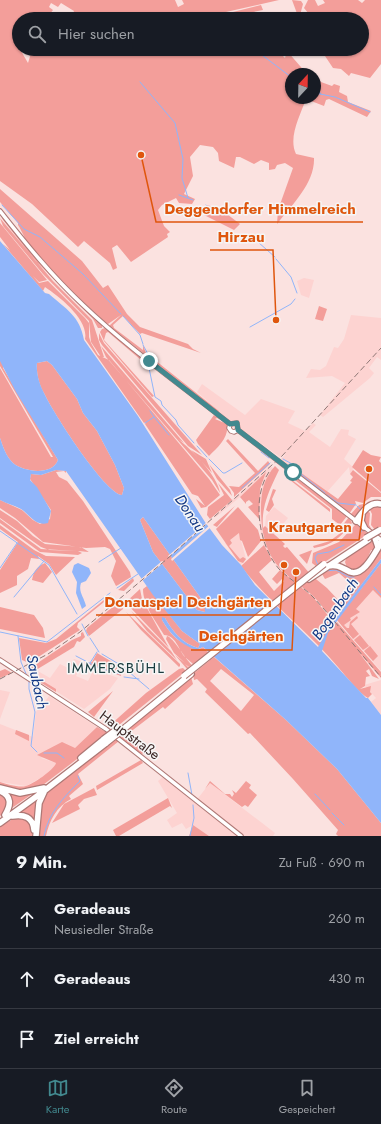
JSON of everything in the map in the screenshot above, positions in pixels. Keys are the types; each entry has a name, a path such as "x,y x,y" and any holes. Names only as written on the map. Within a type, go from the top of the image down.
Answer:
{"highway":[{"path":"356,521 372,504 381,504"},
{"path":"363,512 361,519 364,527"},
{"path":"0,823 44,790 325,565 381,530"},
{"path":"325,565 337,565 349,571 357,572 362,569 380,543 374,535"},
{"path":"325,565 350,551 367,539"},
{"path":"349,571 345,566 344,560 350,551"},
{"path":"0,788 20,793 44,790"},
{"path":"35,836 39,803 44,790"},
{"path":"0,791 5,794 9,800 10,805 8,816"},
{"path":"0,819 8,816 21,815 29,818 33,824 35,836"}],"main road":[{"path":"0,211 48,270 82,304 122,339 230,424 237,423 238,430 374,535"},
{"path":"230,424 229,428 231,431 234,432 238,430"},
{"name":"Hauptstraße","path":"0,660 106,729 241,836"}],"shaded area":[{"path":"0,0 175,0 178,7 184,4 182,0 279,0 226,12 74,12 61,3 58,7 51,3 49,7 53,10 51,12 12,12 12,56 24,56 28,63 30,56 283,56 285,58 286,56 291,56 302,68 285,68 285,104 304,104 294,134 294,147 296,154 314,158 311,176 307,185 277,224 278,210 293,168 285,163 277,165 275,169 269,170 269,163 261,160 254,164 240,157 236,157 234,168 219,161 218,153 213,147 200,145 190,157 193,176 184,194 195,199 192,204 179,203 176,198 162,205 158,210 164,226 170,232 167,234 168,237 131,262 117,245 112,248 117,268 113,270 110,263 84,241 78,247 32,204 0,181"},
{"path":"292,0 301,1 303,4 301,12 296,12"},
{"path":"308,0 315,0 318,6 325,3 323,0 358,0 362,3 365,0 381,0 381,64 370,78 351,73 349,76 341,69 333,68 325,56 369,56 369,12 307,12 304,8"},
{"path":"261,5 263,10 253,12 233,12"},
{"path":"321,82 332,86 334,84 340,86 339,92 347,96 348,102 371,111 367,117 329,99 326,100 324,106 319,104 321,104"},
{"path":"0,189 82,261 103,288 108,285 127,314 140,327 188,344 193,349 201,353 142,333 140,334 123,316 113,325 114,328 143,350 143,345 146,353 219,411 218,413 109,326 121,315 108,324 106,323 58,278 30,246 18,223 0,202"},
{"path":"206,205 219,208 240,224 234,230 204,215"},
{"path":"0,213 39,262 102,324 102,328 98,328 93,319 35,260 3,220"},
{"path":"0,218 53,281 92,320 104,357 101,357 91,342 89,321 43,274 3,226"},
{"path":"0,223 47,280 39,282 33,276 39,283 48,281 85,318 89,323 89,337 91,343 98,355 109,360 209,479 220,495 206,507 201,508 196,499 205,506 198,496 192,494 145,424 146,422 144,423 85,339 83,324 78,317 51,291 45,287 43,291 3,244 10,250 0,237"},
{"path":"304,278 314,280 309,298 301,295 297,281"},
{"path":"319,306 327,309 323,321 315,319"},
{"path":"351,315 381,318 381,360 377,357 369,368 374,373 370,378 323,417 320,415 345,383 332,376 306,378 311,369 320,370 326,366 334,347 338,348 344,339"},
{"path":"105,328 147,362 148,366 108,332 106,333 104,340 154,396 152,397 104,341 100,332"},
{"path":"99,333 104,343 202,455 188,446 102,345 99,340"},
{"path":"101,346 184,443 178,439 210,471 215,479 220,493 212,480 106,357"},
{"path":"0,356 5,365 3,368 58,460 55,465 50,468 37,471 24,469 13,463 5,451 0,438 0,368 51,457 53,457 0,366"},
{"path":"47,361 52,365 77,399 83,413 97,431 115,465 124,488 122,495 114,491 92,467 49,403 38,378 37,370 37,363"},
{"path":"202,384 245,415 261,399 295,411 288,423 305,431 313,423 316,425 309,432 330,447 341,429 349,430 348,435 356,439 344,459 354,468 350,474 349,467 327,492 297,470 296,473 281,459 285,455 284,454 280,457 218,413 219,411 197,392"},
{"path":"214,415 223,421 217,418 215,419 227,424 227,429 225,438 209,456 196,440"},
{"path":"228,439 258,471 268,461 270,464 234,497 234,493 229,486 239,487 255,473 226,441"},
{"path":"191,450 206,459 212,473"},
{"path":"363,450 371,455 381,457 379,461 381,463 381,492 352,467"},
{"path":"209,464 230,490 232,496 217,479"},
{"path":"270,466 273,468 269,473 261,499 262,527 265,543 275,561 285,574 314,597 333,622 313,597 280,570 269,555 263,543 260,527 259,499 265,474 216,517 214,516"},
{"path":"275,466 279,470 269,491 263,512 263,528 265,526 285,544 283,546 285,548 287,547 311,575 327,588 341,603 351,584 339,573 325,579 322,574 333,567 357,574 381,548 381,559 334,621 308,591 289,577 279,567 269,552 262,526 261,508 266,480"},
{"path":"56,470 66,471 66,473 64,471 56,472 59,477 67,481 83,501 130,572 131,577 116,586 111,576 116,561 110,549 105,547 86,548 43,542 15,518 0,508 0,500 22,510 40,524 50,519 51,510 30,479 31,474 41,475"},
{"path":"297,470 338,499 352,482 350,481 353,477 350,474 353,470 381,493 381,497 371,497 363,503 355,501 356,504 349,514 296,473"},
{"path":"266,472 260,489 259,519 248,507 253,504 249,500 246,504 240,497"},
{"path":"292,475 347,516 340,525 332,519 332,509 291,477"},
{"path":"290,480 330,509 330,512"},
{"path":"218,483 232,500 210,519 207,515 208,507 224,495"},
{"path":"273,489 276,490 272,499 274,505 269,512 266,510"},
{"path":"363,504 366,507 357,516 353,517 350,515 359,505"},
{"path":"235,506 217,527 213,525"},
{"path":"372,506 381,506 381,527 375,530 371,525 372,514 369,508"},
{"path":"238,507 258,530 261,541 248,557 242,541 240,540 239,533 230,540 232,543 229,546 240,559 243,557 246,559 243,563 238,561 216,529"},
{"path":"274,507 288,518 275,534 265,526 266,516"},
{"path":"0,510 17,521 33,536 45,544 81,547 89,552 78,551 82,553 78,555 40,552 0,523 0,519 41,549 47,549 41,547 0,518"},
{"path":"367,510 370,513 369,525 373,532 364,524 362,518"},
{"path":"143,517 205,604 205,612 197,610 153,552 140,520"},
{"path":"349,517 352,523 346,530 342,526"},
{"path":"0,525 34,550 46,556 75,557 56,575 49,564 38,556 39,559 31,558 28,569 17,576 17,585 0,593 0,570 18,542 0,529"},
{"path":"355,525 358,525 368,534 317,567 312,563 313,553 339,542"},
{"path":"338,526 345,531 339,538 323,546 314,548 313,546 330,541 343,531"},
{"path":"239,533 246,559 241,565 225,543"},
{"path":"373,541 376,546 373,550 371,550 366,562 356,571 347,568 345,562 347,556"},
{"path":"264,545 272,560 259,572 274,591 284,581 282,579 277,584 272,579 280,570 313,597 335,624 337,622 381,672 381,678 358,651 379,679 372,676 369,669 366,671 370,676 366,677 365,686 360,689 371,686 370,692 372,694 368,698 357,688 327,654 276,605 241,566"},
{"path":"312,550 307,564 299,555"},
{"path":"45,563 52,572 43,583 32,580 39,566"},
{"path":"381,563 381,598 373,590 356,609 360,612 350,618 351,620 344,625 349,628 350,622 357,616 358,618 351,624 359,634 353,639 337,620"},
{"path":"133,578 134,581 124,591 118,590"},
{"path":"147,586 182,631 200,644 198,648 183,640 171,628 165,618 162,620 169,631 177,639 187,645 199,649 203,647 209,653 194,665 184,656 174,640 164,635 154,619 145,601 143,589"},
{"path":"140,589 142,599 169,648 126,603"},
{"path":"374,589 381,598 381,671 341,625"},
{"path":"110,595 109,598 78,623 77,627 80,630 29,663 22,660 19,638 46,643 56,639"},
{"path":"120,601 123,609 89,636 86,631 87,628"},
{"path":"0,607 34,615 43,628 45,638 0,629"},
{"path":"131,611 171,651 177,660 147,631"},
{"path":"126,612 180,664 179,667 141,630"},
{"path":"83,632 85,637 80,642 77,641 74,647 36,670 33,675 56,689 56,692 35,679 28,669 26,669 30,668 72,640 81,636 81,633"},
{"path":"360,635 369,646 363,650 354,640"},
{"path":"167,636 173,641 192,665 189,667 185,664 189,668 187,669 175,655 185,663 174,653 166,639"},
{"path":"370,646 378,656 373,661 364,651"},
{"path":"97,653 119,666 122,669 121,676 90,665 89,663 92,662"},
{"path":"214,657 286,720 337,769 381,823 381,836 338,836 336,834 338,830 293,779 250,733 248,734 205,692 207,689 197,679 194,680 193,674","holes":["221,669 254,695 241,711 210,681"]},
{"path":"74,659 83,662 76,676 88,681 94,669 118,678 110,689 84,709 32,676 36,670 50,678 60,664 68,668"},
{"path":"183,668 186,671 114,729 109,726 146,693 179,669"},
{"path":"5,669 12,673 0,678 0,671"},
{"path":"191,677 193,684 165,709 163,707 125,736 120,734"},
{"path":"381,680 381,715 371,702 376,698 364,685"},
{"path":"0,690 10,692 0,719"},
{"path":"113,691 94,717 88,712"},
{"path":"49,696 97,727 75,748 41,758 56,763 55,766 44,776 26,786 0,782 0,724 33,737 36,712 42,702 44,703"},
{"path":"97,727 110,734 39,788 27,792 0,787 0,782 13,786 26,786 38,780 56,763 37,755 62,742 75,748"},
{"path":"16,730 29,735 29,741 15,734"},
{"path":"118,735 137,744 144,753 141,754 117,736"},
{"path":"115,738 119,741 78,774 83,784 69,796 71,799 54,814 46,836 38,836 40,805 46,794"},
{"path":"141,760 143,763 97,790 96,786"},
{"path":"163,777 195,802 210,783 275,833 273,836 209,836 193,825 186,829 182,823 172,828 167,820 177,813 158,781"},
{"path":"210,781 225,794 230,794 232,797 234,794 232,790 236,793 246,781 251,785 249,788 257,795 248,807 245,805 242,807 210,783 205,789"},
{"path":"94,788 97,795 84,799 78,805 80,809 52,823 64,804"},
{"path":"2,791 32,794 9,810 10,807"},
{"path":"0,793 7,799 6,810 0,816"},
{"path":"39,798 35,836 34,824 16,814"},
{"path":"168,798 172,808 170,806 119,836 116,836 113,830"},
{"path":"17,817 27,819 32,827 32,836 0,836 0,826"},
{"path":"193,825 209,836 189,836"}],"water":[{"name":"Donau","path":"0,241 45,293 49,294 61,304 76,319 84,340 138,416 205,522 222,545 241,565 255,585 318,647 332,623 381,559 381,563 328,633 322,651 366,698 368,698 381,715 381,823 337,769 286,720 203,647 196,650 185,645 168,630 162,620 162,617 165,618 171,628 183,640 198,648 200,644 182,631 153,595 66,471 56,470 41,475 31,474 30,480 37,487 51,511 48,523 44,524 37,522 21,509 0,500 0,438 5,451 13,463 24,469 37,471 44,470 55,465 58,460 16,392 0,361","holes":["47,361 52,365 77,399 83,413 97,431 115,465 124,488 122,495 114,491 92,467 49,403 38,378 37,370 37,363","143,517 205,604 205,612 197,610 153,552 140,520"]},
{"path":"78,563 89,568 91,573 86,581 81,583 80,586 86,606 82,609 76,593 77,582 72,572 74,565"}],"pier":[{"path":"207,522 208,523 169,557 168,556"},
{"path":"210,525 211,527 172,561 171,559"},
{"path":"162,561 164,562 141,582 140,580"},
{"path":"273,601 278,605 212,658 207,654"}],"waterway":[{"path":"263,56 285,72"},
{"path":"140,82 175,123 183,159 182,178 188,198"},
{"path":"321,94 335,97 370,112"},
{"path":"179,195 193,200"},
{"path":"2,205 24,229 40,237 83,274 121,314"},
{"path":"206,205 215,213"},
{"path":"250,235 275,257"},
{"path":"276,259 291,277 297,293"},
{"path":"250,327 291,304 295,299"},
{"path":"123,316 140,335 143,344"},
{"path":"143,345 149,356"},
{"path":"148,363 155,397 161,401 162,405 194,443"},
{"path":"145,423 154,417 150,411"},
{"path":"154,417 169,435"},
{"path":"197,446 207,457"},
{"path":"261,452 269,458"},
{"path":"209,459 223,473 242,463"},
{"path":"283,459 292,464"},
{"path":"242,488 270,463"},
{"path":"297,471 325,493"},
{"path":"327,495 338,503 356,505"},
{"path":"357,506 360,509"},
{"path":"360,533 363,529"},
{"path":"0,531 49,565 77,614"},
{"path":"0,568 17,543"},
{"path":"318,565 315,558 317,554 329,552 344,545"},
{"path":"99,562 121,548"},
{"path":"14,597 44,561"},
{"name":"Bogenbach","path":"325,571 336,570 349,577 354,577"},
{"path":"117,588 138,574"},
{"path":"374,587 381,595"},
{"name":"Saubach","path":"0,632 47,642 110,593"},
{"path":"82,624 88,636"},
{"name":"Saubach","path":"18,636 21,662 27,676"},
{"path":"90,638 99,652"},
{"path":"90,663 97,652"},
{"path":"102,654 122,666 149,689"},
{"path":"76,656 99,668 120,674"},
{"path":"124,677 139,679"},
{"name":"Saubach","path":"29,681 29,689 35,712 31,746 37,752"},
{"name":"Saubach","path":"44,753 57,753 64,758"},
{"path":"188,773 192,795"},
{"name":"Saubach","path":"44,836 53,813 63,799 80,781 78,776"},
{"path":"315,794 330,810"},
{"path":"190,836 194,818 193,805"},
{"path":"332,813 344,825"}],"railway":[{"path":"0,679 48,654 80,632 167,559 282,456 381,348"},
{"path":"269,472 263,483 259,508 262,535 266,548 272,559 283,573 306,590 314,598 381,677"}],"place":[{"name":"Deggendorfer Himmelreich","path":"141,155"},
{"name":"Hirzau","path":"276,320"},
{"name":"Krautgarten","path":"369,469"},
{"name":"Donauspiel Deichgärten","path":"284,565"},
{"name":"Deichgärten","path":"296,572"}],"district":[{"name":"IMMERSBÜHL","path":"116,668"}],"route":[{"path":"149,361 230,424 233,422 237,423 238,430 293,472"}]}
